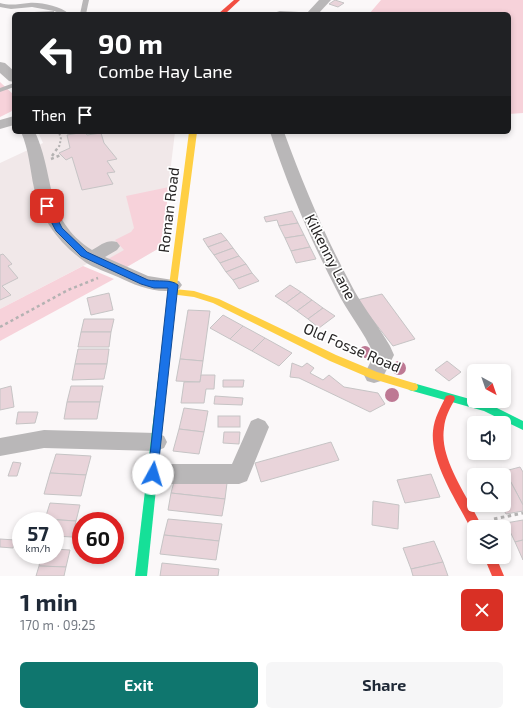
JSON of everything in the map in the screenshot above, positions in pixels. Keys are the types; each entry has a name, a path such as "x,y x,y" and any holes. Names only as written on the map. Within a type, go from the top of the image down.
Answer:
{"main road":[{"path":"223,12 238,0"},
{"name":"Roman Road","path":"141,576 173,289 193,134"},
{"name":"Old Fosse Road","path":"173,289 216,301 333,358 374,375 450,399 487,408 523,426"},
{"path":"450,399 442,412 438,438 444,458 474,520"},
{"path":"493,564 498,576"}],"street":[{"path":"314,12 325,0"},
{"path":"0,66 12,76"},
{"path":"0,125 12,121"},
{"path":"29,134 37,155 40,178 50,212 59,229 77,249 91,258 119,271 154,285 173,289"},
{"name":"Kilkenny Lane","path":"278,134 306,209 346,292 379,342 384,355 374,375"},
{"path":"91,258 111,246"},
{"path":"153,474 239,474 258,427"},
{"path":"0,447 44,439 156,442"}],"lane":[{"path":"83,12 86,0"},
{"path":"0,5 7,7 38,6 61,12"},
{"path":"0,90 12,86"}],"path":[{"path":"46,162 55,153 60,143 60,134"},
{"path":"0,327 68,290 119,271"},
{"path":"496,520 523,513"}],"shaded area":[{"path":"381,0 523,0 523,113 511,114 511,12 371,12"},
{"path":"0,82 12,93 12,111 0,117"},
{"path":"39,134 175,134 161,247 125,268 102,256 0,309 0,163 43,143"},
{"path":"169,187 161,247 125,268 108,259 124,250 115,240 131,232 134,228 126,196"},
{"path":"83,266 114,279 0,341 0,309"}],"building":[{"path":"335,0 344,3 338,7 329,4"},
{"path":"101,134 104,143 117,159 107,161 115,172 107,173 113,184 82,190 72,157 66,160 59,153 70,148 67,135"},
{"path":"292,211 298,223 279,226 277,220 266,222 264,217"},
{"path":"298,223 304,235 285,238 279,226"},
{"path":"221,233 227,240 208,247 203,239"},
{"path":"304,235 310,247 291,251 285,238"},
{"path":"227,240 233,248 214,255 208,247"},
{"path":"310,247 316,259 296,263 291,251"},
{"path":"233,248 239,256 220,263 214,255"},
{"path":"3,254 12,264 8,266 18,278 2,286 11,295 0,300 0,255"},
{"path":"239,256 246,264 226,272 220,263"},
{"path":"246,264 252,273 233,280 226,272"},
{"path":"252,273 259,281 239,289 233,280"},
{"path":"290,285 301,292 286,303 275,296"},
{"path":"301,292 312,300 297,311 286,303"},
{"path":"109,293 113,310 91,315 87,298"},
{"path":"382,294 415,339 393,346 357,300"},
{"path":"312,300 323,308 308,319 297,311"},
{"path":"323,308 335,316 319,328 308,319"},
{"path":"188,310 210,311 203,361 180,359"},
{"path":"223,315 243,326 230,339 210,328"},
{"path":"84,319 114,319 111,332 81,332"},
{"path":"243,326 265,338 252,351 230,339"},
{"path":"81,332 111,332 109,347 78,347"},
{"path":"265,338 292,353 279,366 252,351"},
{"path":"78,349 109,349 107,364 75,364"},
{"path":"180,359 203,361 200,382 176,381"},
{"path":"447,361 461,372 449,381 435,370"},
{"path":"292,363 302,367 307,363 314,368 310,373 323,380 329,375 344,387 378,393 385,404 370,412 299,378 290,377"},
{"path":"75,364 107,364 104,379 72,380"},
{"path":"201,375 215,375 214,389 206,389 204,403 181,403 184,382 200,382"},
{"path":"223,380 244,380 243,387 223,387"},
{"path":"11,386 14,407 0,410 0,389"},
{"path":"71,386 103,386 100,402 67,402"},
{"path":"215,396 243,398 242,405 214,404"},
{"path":"67,402 100,402 97,419 64,419"},
{"path":"184,408 208,411 204,432 179,429"},
{"path":"18,412 38,412 35,423 16,424"},
{"path":"218,416 240,416 240,427 218,427"},
{"path":"179,429 204,432 199,454 173,451"},
{"path":"224,432 240,432 239,444 223,443"},
{"path":"331,442 339,460 261,482 255,463"},
{"path":"56,454 91,456 86,475 50,473"},
{"path":"13,462 21,463 17,476 8,476"},
{"path":"520,467 523,472 523,505 511,482 511,469"},
{"path":"50,473 86,475 81,496 44,494"},
{"path":"431,474 440,497 405,503 397,480"},
{"path":"175,478 227,483 225,499 171,493"},
{"path":"511,482 523,505 523,511 506,514 505,512 511,512"},
{"path":"171,493 225,499 222,516 168,510"},
{"path":"373,501 399,505 398,529 372,525"},
{"path":"50,503 80,505 78,512 72,512 72,521 64,520 64,512 47,512"},
{"path":"168,519 222,524 219,541 164,535"},
{"path":"64,520 72,521 72,537 64,537"},
{"path":"523,520 523,540 515,542 511,534 511,522"},
{"path":"164,535 219,541 216,560 160,554"},
{"path":"0,539 12,540 12,548 0,547"},
{"path":"523,540 523,560 515,542"},
{"path":"434,541 443,562 411,569 403,548"},
{"path":"64,550 70,550 66,567 39,566 39,564 64,564"},
{"path":"443,562 448,576 413,576 411,569"},
{"path":"162,563 219,569 218,576 160,576"},
{"path":"39,566 66,567 64,576 36,576"}],"traffic: fast":[{"path":"141,576 173,286"},
{"path":"413,387 487,408 523,426"}],"traffic: slow":[{"path":"173,286 193,134"},
{"path":"173,292 194,294 216,301 333,358 374,375 413,387"}],"traffic: jam":[{"path":"223,12 237,0"},
{"path":"450,399 443,412 440,422 438,432 439,447 447,471 472,520"},
{"path":"493,564 498,576"}],"route":[{"path":"47,206 59,229 77,249 84,254 144,282 154,285 173,285 169,336 153,474"}]}
